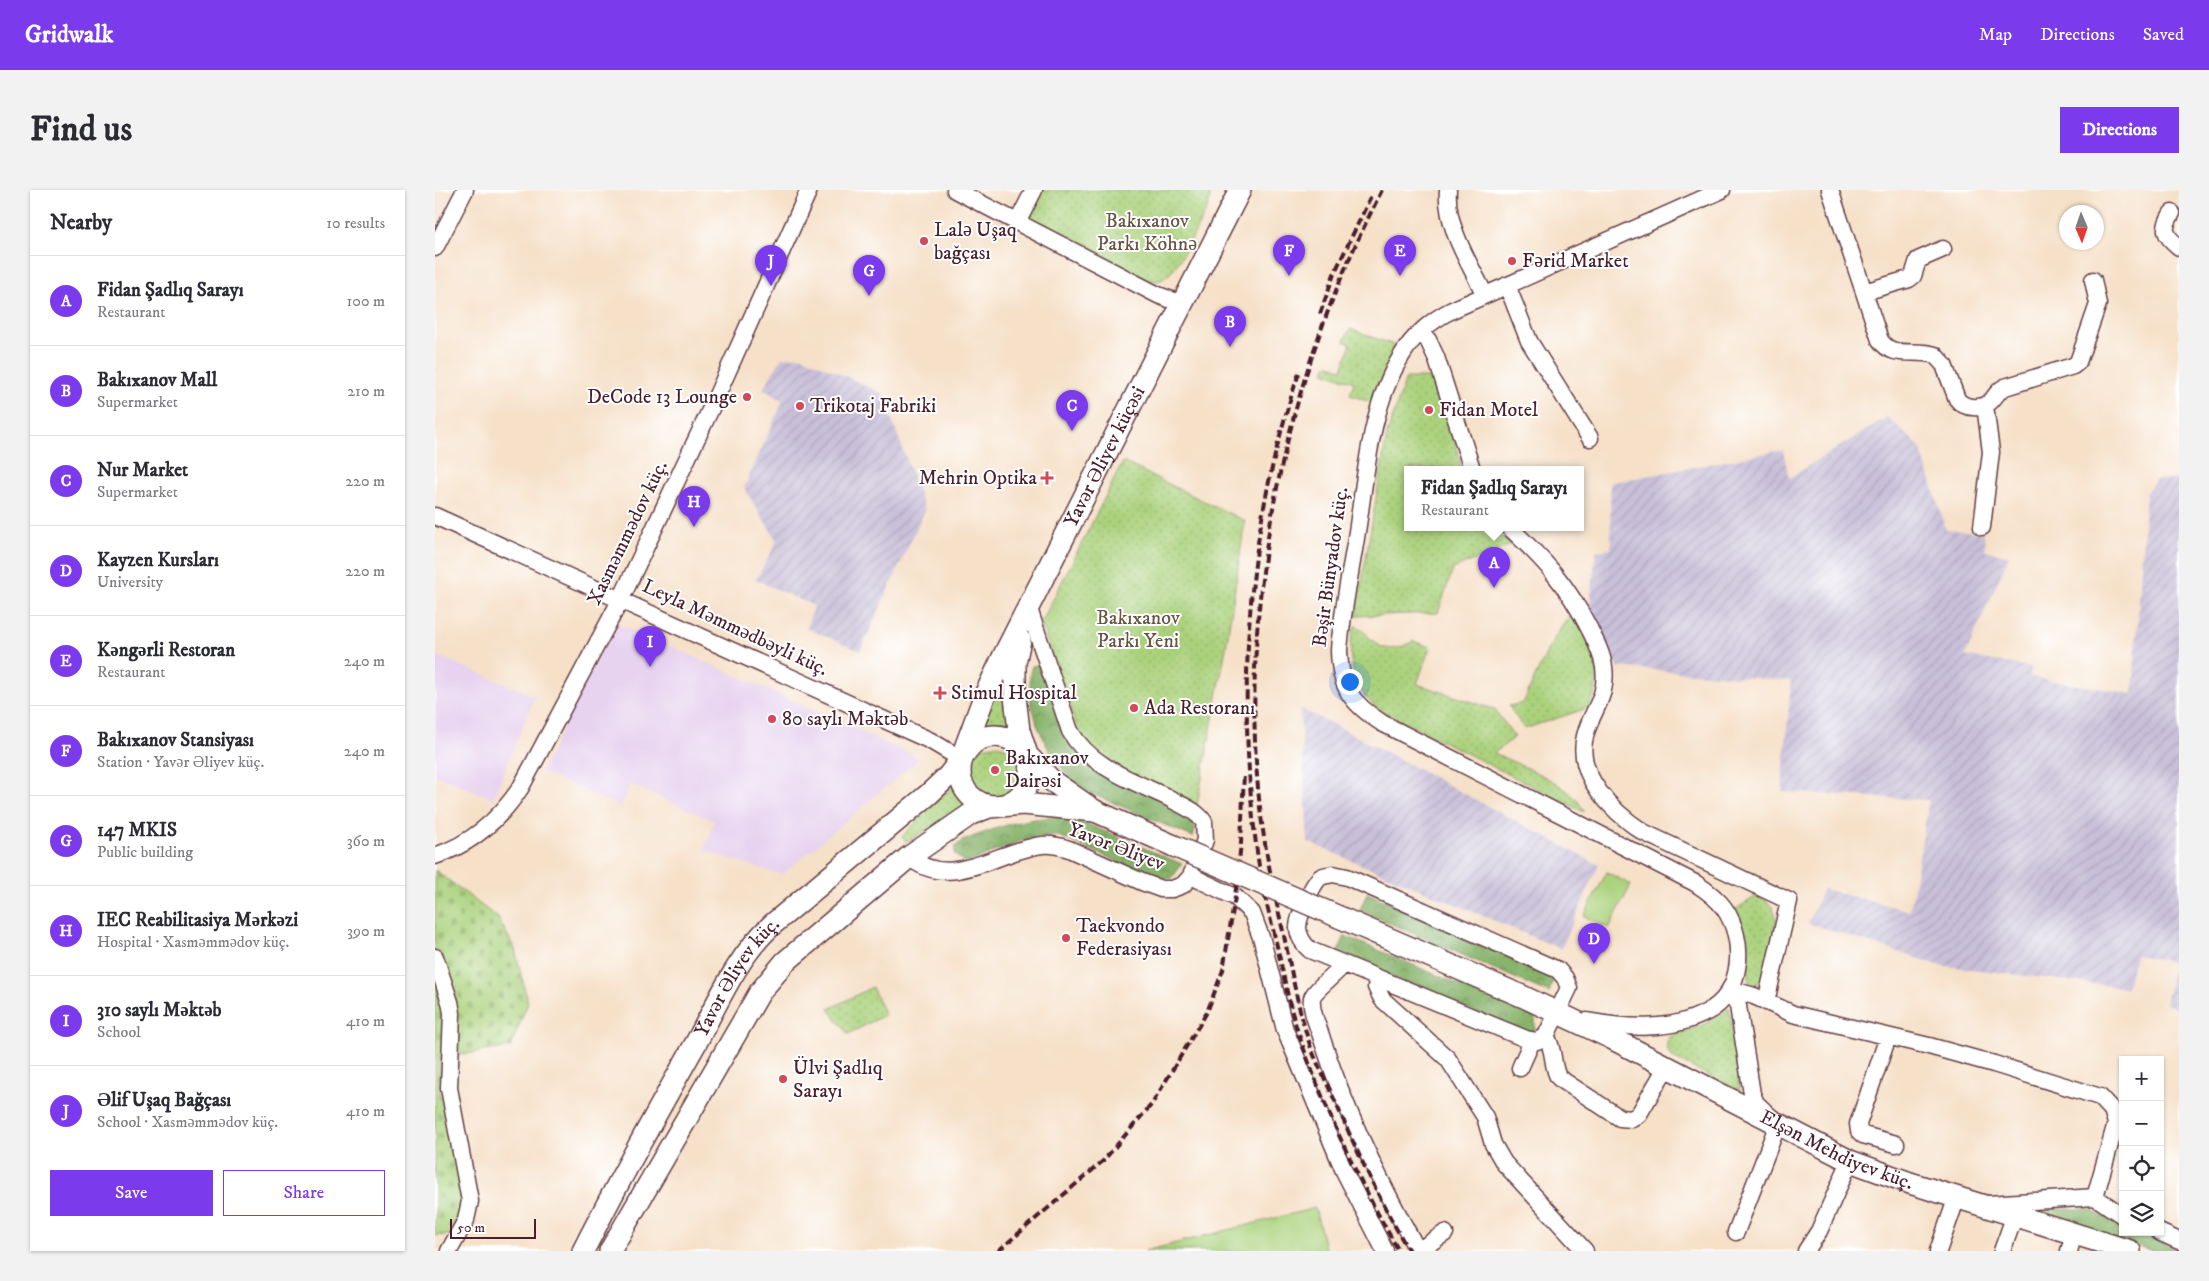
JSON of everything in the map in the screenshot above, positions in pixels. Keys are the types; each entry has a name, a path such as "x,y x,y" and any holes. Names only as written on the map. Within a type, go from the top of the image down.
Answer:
{"main road":[{"path":"1182,304 1237,194"},
{"name":"Yavər Əliyev küçəsi","path":"1029,608 1182,304"},
{"path":"997,806 1009,803 1019,797 1026,788 1030,771 1019,730 1015,676 1018,649 1029,608"},
{"path":"1029,608 984,697 961,759 959,776 967,792 980,803 997,806 1044,805 1095,811"},
{"path":"961,759 973,742 992,735 1012,740 1021,746 1052,781 1095,811"},
{"name":"Yavər Əliyev küç.","path":"583,1251 664,1099 745,955 773,924 887,831 937,787 961,759"},
{"name":"Yavər Əliyev küç.","path":"610,1251 766,983 785,962 909,857 971,814 997,806"},
{"name":"Elşən Mehdiyev küç.","path":"1095,811 1558,1014 1667,1066 1850,1161 1881,1174 2015,1215 2072,1242 2130,1251"},
{"path":"887,831 909,857"}],"street":[{"path":"435,248 465,190"},
{"name":"Xasməmmədov küç.","path":"435,856 462,844 477,834 503,812 511,802 621,600 713,404 809,190"},
{"path":"955,190 1158,295 1182,304"},
{"path":"1018,221 1034,190"},
{"path":"1448,190 1448,204 1459,242 1485,295"},
{"name":"Bəşir Bünyadov küç.","path":"1722,190 1443,315 1420,333 1399,359 1384,396 1375,428 1340,637 1340,663 1345,688 1357,706 1382,723 1707,890 1723,907 1735,929 1738,960 1730,989"},
{"path":"1830,190 1880,340 1887,349 1935,355 1944,365 1960,404 1975,407 1985,405 1991,401 1999,390 2005,387 2073,366 2078,362 2098,304 2093,280"},
{"path":"2172,213 2165,224 2165,229 2173,242 2179,247"},
{"path":"1864,292 1909,279 1913,276 1919,260 1943,249"},
{"path":"1507,285 1529,342 1590,438"},
{"path":"1420,333 1428,340 1436,357 1471,466"},
{"path":"1982,527 1991,452 1985,405"},
{"name":"Leyla Məmmədbəyli küç.","path":"435,516 931,741 961,759"},
{"path":"1513,531 1558,576 1581,611 1601,654 1604,685 1602,697 1585,736 1584,749 1586,763 1592,778 1605,801 1620,816 1643,832 1789,901 1766,1002"},
{"path":"1029,608 1070,731 1077,743 1103,765 1190,809 1204,822 1205,840 1191,876 1235,897 1252,914 1263,940 1285,1030 1344,1171 1385,1251"},
{"name":"Yavər Əliyev","path":"909,857 917,864 928,868 963,870 1032,846 1050,845 1069,849 1161,889 1178,887 1191,876"},
{"path":"1520,1068 1539,1039 1558,1014 1569,988 1565,978 1558,970 1347,877 1333,874 1321,877 1314,884 1301,916 1298,930 1304,945 1343,965 1539,1039 1551,1045 1555,1072 1559,1078 1619,1118 1632,1119 1639,1114 1667,1066"},
{"path":"435,957 452,1013 449,1088 470,1201 466,1220 449,1251"},
{"path":"1343,965 1315,992 1312,1004 1334,1076 1381,1182 1418,1251 1445,1233"},
{"path":"1379,978 1376,987 1382,999 1449,1059 1485,1117 1493,1144 1504,1163 1585,1251"},
{"path":"1730,989 1801,1016 1994,1064 2100,1097 2112,1110 2116,1123 2095,1197"},
{"path":"1558,1014 1615,1025 1660,1026 1679,1023 1708,1012 1717,1005 1730,989"},
{"path":"1730,989 1738,1006 1752,1094 1756,1104 1778,1124 1736,1232"},
{"path":"1888,1037 1858,1124 1859,1131 1863,1135 1896,1144"},
{"path":"1805,1251 1819,1231 1850,1161"},
{"path":"1938,1251 1957,1197"},
{"path":"1979,1204 2095,1197 2119,1213"},
{"path":"2002,1251 2015,1215"},
{"path":"2164,1234 2179,1241"}],"shaded area":[{"name":"Trikotaj Fabriki","path":"801,356 882,393 925,510 860,651 806,628 814,606 756,580 777,541 744,488 783,401 763,389 782,358"},
{"path":"1887,417 1920,447 1946,529 1984,533 1985,550 2009,556 1965,656 2031,667 2030,677 2133,694 2146,493 2156,480 2179,479 2179,1009 2165,1004 2175,962 2136,955 2126,988 1938,965 1808,923 1823,889 1910,911 1929,800 1782,792 1791,681 1617,667 1589,613 1596,551 1611,549 1610,483 1783,450 1789,478"},
{"path":"615,623 920,758 782,875 704,851 714,821 630,784 621,807 541,772"},
{"path":"435,655 535,696 493,799 435,775"},
{"path":"1300,709 1335,725 1599,865 1561,949 1308,842"}],"green space":[{"name":"Bakıxanov Parkı Köhnə","path":"1041,190 1209,190 1210,198 1208,207 1175,267 1163,279 1154,281 1145,279 1027,218"},
{"path":"1350,329 1394,345 1373,403 1350,395 1354,382 1324,372 1327,364 1342,369 1351,344 1344,341"},
{"path":"1406,378 1438,378 1461,466 1404,466 1404,531 1498,531 1511,545 1453,569 1438,613 1356,616 1387,434"},
{"name":"Bakıxanov Parkı Yeni","path":"1123,462 1245,521 1226,648 1197,805 1120,768 1092,748 1080,736 1041,623"},
{"path":"1572,611 1595,658 1597,681 1594,694 1588,708 1524,729 1509,706 1523,703 1549,647"},
{"path":"1355,626 1382,647 1398,648 1413,641 1430,647 1417,684 1494,709 1515,737 1494,753 1558,784 1578,802 1584,812 1384,712 1375,705 1361,690 1351,663 1352,634"},
{"path":"1039,665 1044,671 1070,745 1193,820 1195,829 1193,837 1088,792 1069,777 1050,752 1038,727 1030,699 1030,674 1032,666"},
{"path":"1004,675 1013,726 982,722"},
{"name":"Bakıxanov Dairəsi","path":"995,745 1009,749 1017,757 1021,771 1017,785 1009,793 995,797 981,793 973,785 969,771 973,757 981,749"},
{"path":"952,786 967,806 906,842 902,836"},
{"path":"1058,817 1080,821 1182,864 1172,878 1158,879 1059,836 1024,840 970,862 964,862 955,855 955,847 962,841 986,832 1032,819"},
{"path":"435,870 498,918 515,949 528,1003 510,1047 440,1058 440,1094 457,1163 463,1212 448,1235 435,1236"},
{"path":"1607,872 1631,885 1609,928 1584,916"},
{"path":"1367,893 1547,970 1553,981 1549,993 1360,910"},
{"path":"1755,897 1764,898 1770,904 1776,917 1776,929 1767,975 1761,982 1751,985 1749,983 1748,940 1736,909"},
{"path":"1345,936 1535,1017 1535,1037 1337,954"},
{"path":"872,987 885,1015 848,1034 829,1009"},
{"path":"1729,1007 1740,1091 1673,1058 1667,1048 1669,1037 1707,1023"},
{"path":"1315,1208 1326,1251 1145,1251"},
{"path":"2039,1209 2087,1209 2119,1223 2119,1236 2147,1236 2179,1251 2154,1251 2031,1214"}],"railway":[{"path":"1382,190 1347,265 1318,339 1297,405 1280,472 1267,541 1259,611 1255,680 1255,749 1261,816 1273,888 1295,989 1310,1045 1361,1158 1409,1251"},
{"path":"1320,314 1334,274 1372,194"},
{"path":"1299,373 1281,433 1267,493 1256,555 1250,617 1247,679 1248,742 1259,866 1289,1002 1309,1063 1344,1146 1370,1199 1399,1251"},
{"path":"998,1251 1103,1161 1152,1104 1207,1012 1223,970 1235,897 1241,843 1244,773"}],"place":[{"name":"Lalə Uşaq bağçası","path":"924,241"},
{"name":"Fərid Market","path":"1512,261"},
{"name":"Bakıxanov Stansiyası","path":"1289,276"},
{"name":"Kəngərli Restoran","path":"1400,276"},
{"name":"Əlif Uşaq Bağçası","path":"771,286"},
{"name":"147 MKIS","path":"869,296"},
{"name":"Bakıxanov Mall","path":"1230,347"},
{"name":"DeCode 13 Lounge","path":"747,397"},
{"name":"Trikotaj Fabriki","path":"800,406"},
{"name":"Fidan Motel","path":"1429,410"},
{"name":"Nur Market","path":"1072,431"},
{"name":"Mehrin Optika","path":"1047,478"},
{"name":"IEC Reabilitasiya Mərkəzi","path":"694,527"},
{"name":"Fidan Şadlıq Sarayı","path":"1494,588"},
{"name":"310 saylı Məktəb","path":"650,667"},
{"name":"Stimul Hospital","path":"940,693"},
{"name":"Ada Restoranı","path":"1134,708"},
{"name":"80 saylı Məktəb","path":"772,719"},
{"name":"Bakıxanov Dairəsi","path":"995,770"},
{"name":"Taekvondo Federasiyası","path":"1066,938"},
{"name":"Kayzen Kursları","path":"1594,964"},
{"name":"Ülvi Şadlıq Sarayı","path":"783,1079"}]}
